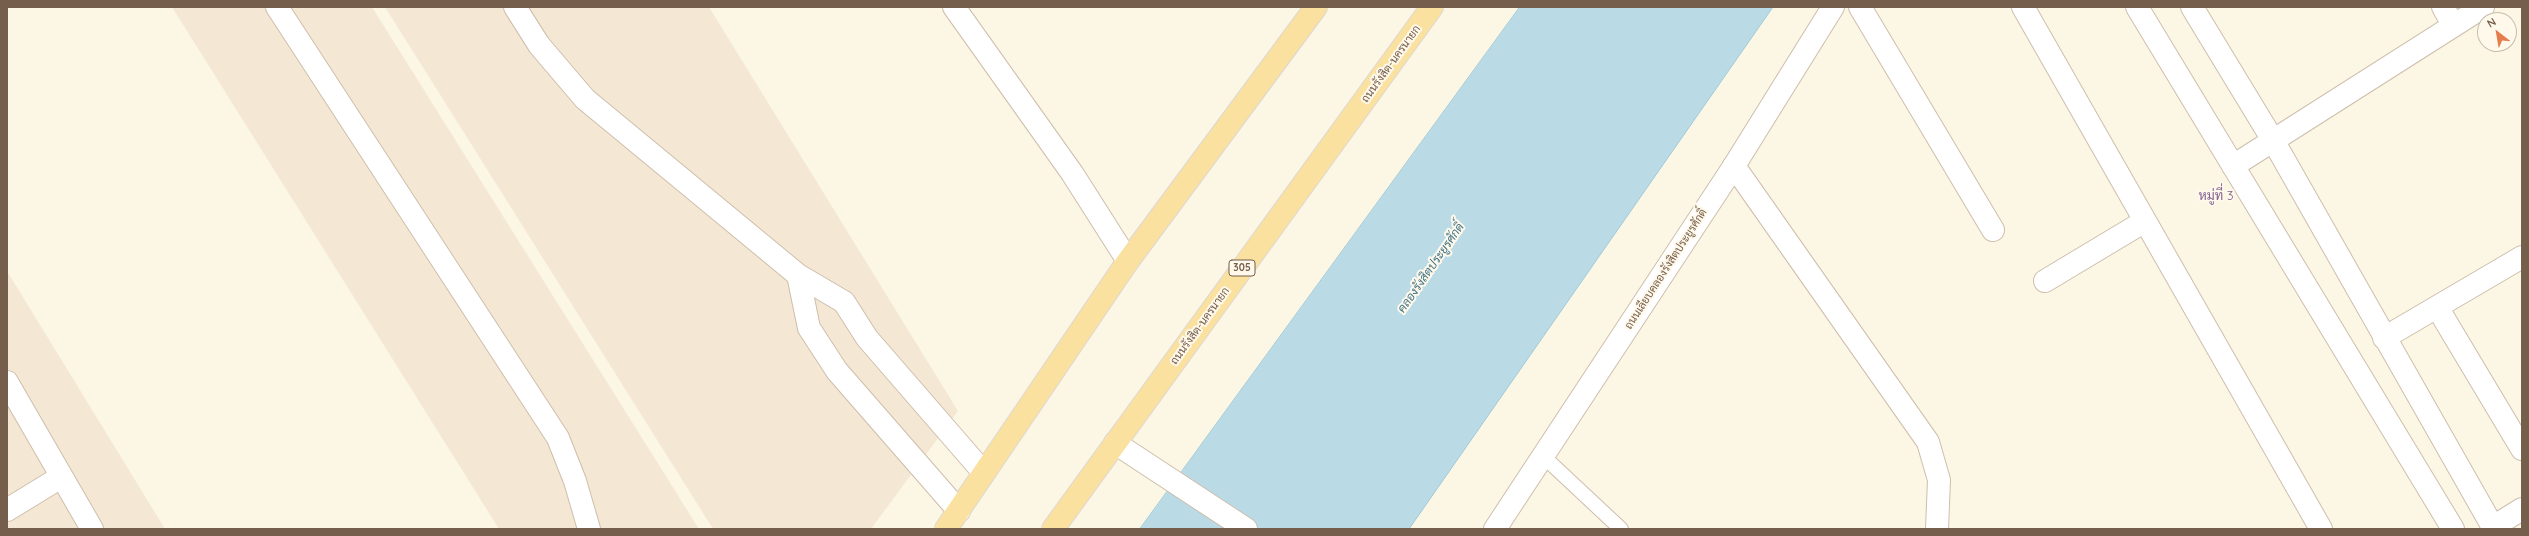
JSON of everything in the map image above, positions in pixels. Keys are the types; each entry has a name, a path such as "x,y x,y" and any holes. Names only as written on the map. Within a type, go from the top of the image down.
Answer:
{"main road":[{"name":"ถนนรังสิต-นครนายก","path":"1053,529 1432,7"},
{"path":"946,529 1128,261 1310,10"}],"street":[{"path":"277,7 558,438 576,481 588,529"},
{"path":"515,7 539,45 585,99 798,275 844,302 867,338 984,473"},
{"path":"954,7 1072,173 1128,261"},
{"name":"ถนนเลียบคลองรังสิตประยูรศักดิ์","path":"1495,529 1734,166 1833,7"},
{"path":"1860,7 1994,230"},
{"path":"2022,7 2320,529"},
{"path":"2137,7 2453,529"},
{"path":"2192,7 2274,142 2493,528 2522,509"},
{"path":"2233,166 2274,142 2448,16 2483,7"},
{"path":"1734,166 1928,442 1939,480 1937,529"},
{"path":"2045,281 2145,221"},
{"path":"2384,338 2522,258"},
{"path":"798,275 809,328 837,371 959,511"},
{"path":"2437,307 2522,449"},
{"path":"7,382 92,529"},
{"path":"1115,443 1246,529"},
{"path":"7,510 61,477"}],"lane":[{"path":"1543,456 1621,529"}],"shaded area":[{"path":"172,7 372,7 699,529 499,529"},
{"path":"385,7 709,7 958,411 871,529 713,529"},
{"path":"7,271 165,529 7,529"}],"water":[{"name":"คลองรังสิตประยูรศักดิ์","path":"1520,7 1773,7 1409,529 1140,529"}],"district":[{"name":"หมู่ที่ 3","path":"2216,196"}]}
